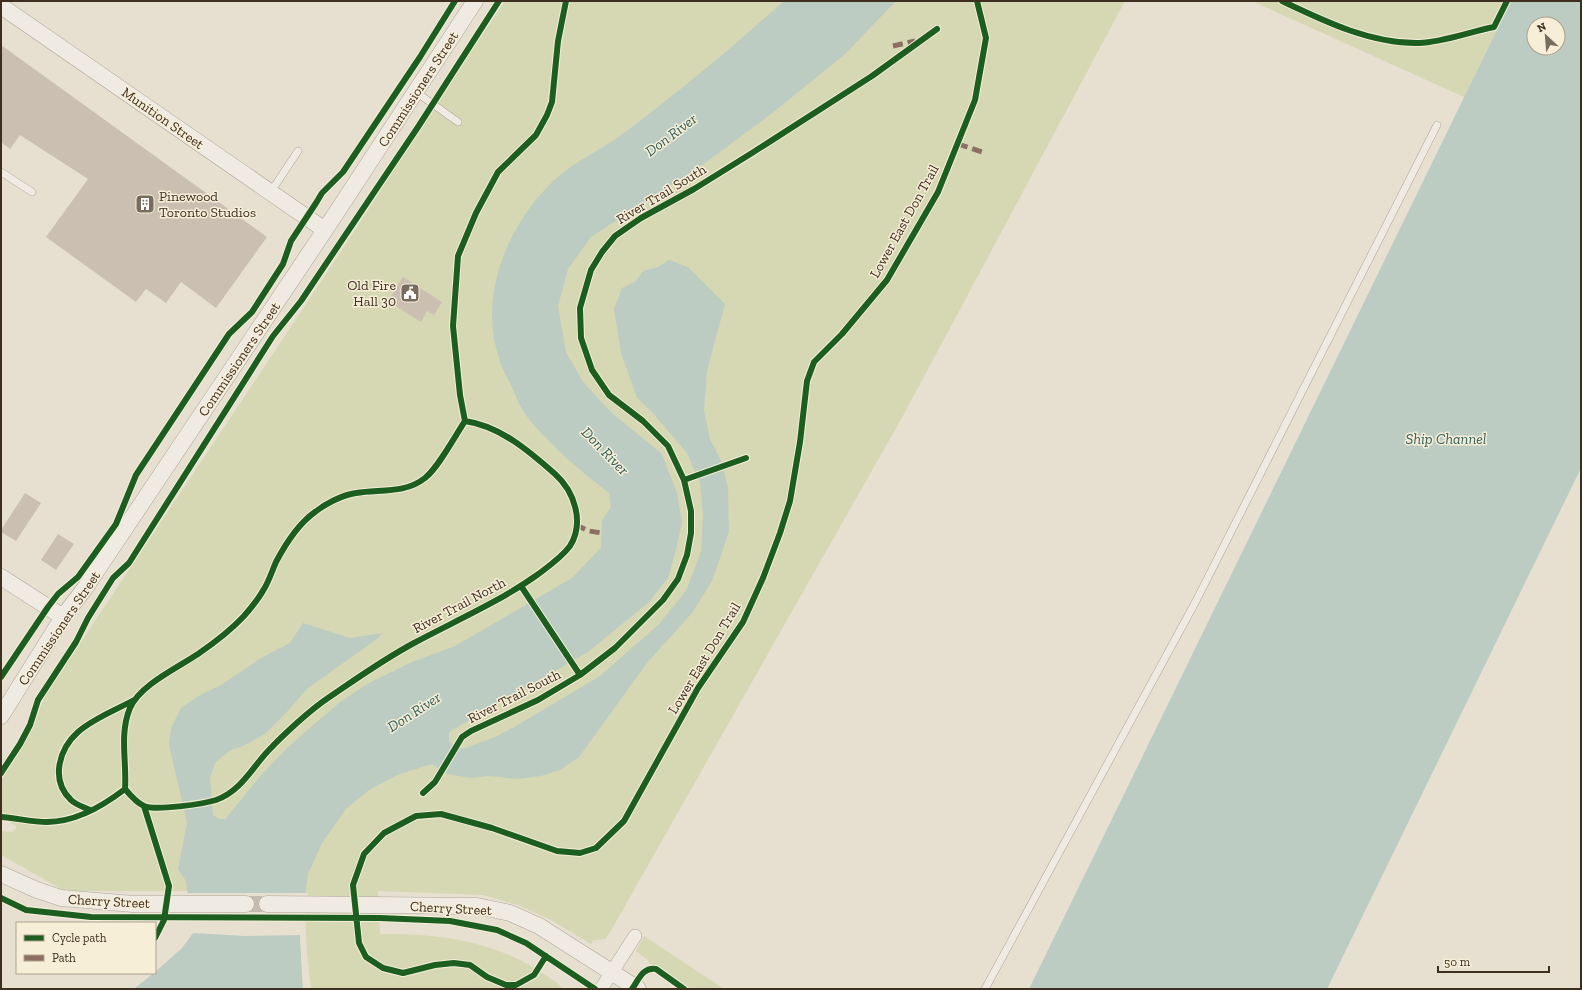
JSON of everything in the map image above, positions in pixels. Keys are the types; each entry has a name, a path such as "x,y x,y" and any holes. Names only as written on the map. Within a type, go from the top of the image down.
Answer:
{"street":[{"name":"Commissioners Street","path":"1,716 63,617 85,588 325,230 475,1"},
{"name":"Munition Street","path":"1,6 325,230"},
{"path":"1,577 63,617"},
{"name":"Cherry Street","path":"1,874 37,890 61,898 133,904 246,904"},
{"name":"Cherry Street","path":"267,904 476,906 510,913 540,926 638,989"},
{"path":"601,989 635,936"}],"lane":[{"path":"416,92 458,122"},
{"path":"985,989 1196,601 1437,125"},
{"path":"270,193 298,151"},
{"path":"1,172 32,192"}],"green space":[{"path":"505,1 1125,1 904,414 605,939 593,940 591,944 551,920 518,905 483,895 378,891 380,934 442,937 482,945 521,960 552,979 563,989 311,989 307,954 304,891 65,891 1,855 1,831 12,832 17,827 1,817 1,780 29,735 45,696 344,247 456,73"},
{"path":"1252,1 1511,1 1464,97"},
{"path":"644,936 724,989 691,989 659,966 649,964 648,960 636,951"}],"water":[{"name":"Don River","path":"784,1 896,1 845,54 775,111 705,163 591,237 568,269 558,306 566,352 583,382 612,413 662,454 677,493 682,522 676,550 668,578 649,602 588,652 449,732 449,742 463,749 495,737 600,676 659,624 686,591 701,552 703,515 700,483 687,453 652,412 637,398 621,353 614,309 622,288 636,281 643,271 658,267 669,260 688,267 725,304 707,371 704,411 710,439 721,461 728,487 729,532 712,581 692,613 647,663 579,757 560,770 541,776 518,779 490,776 471,778 447,774 432,764 397,775 369,790 346,809 322,843 308,874 300,935 303,989 134,989 152,974 156,974 156,971 193,933 186,881 178,869 187,822 169,745 171,728 181,708 200,695 221,685 261,658 290,643 303,623 350,638 382,633 377,639 308,688 265,734 245,745 229,751 216,762 210,777 213,815 219,819 225,819 263,773 288,747 340,702 369,683 412,662 455,646 572,578 601,548 602,520 611,507 609,493 566,458 528,418 520,405 500,361 493,334 492,308 495,283 502,259 513,235 526,213 542,193 560,175 616,138 665,102"},
{"name":"Ship Channel","path":"1511,1 1581,1 1581,468 1327,989 1029,989"}],"pier":[{"path":"185,893 308,893 302,935 305,989 303,989 300,935 245,936 193,933 182,948 156,971 156,968 180,946 191,932"}],"building":[{"name":"Pinewood Toronto Studios","path":"1,45 267,237 216,308 181,282 166,303 146,289 136,302 46,237 88,179 20,135 10,149 1,142"},
{"name":"Old Fire Hall 30","path":"403,277 442,302 434,315 427,311 421,322 388,301"},
{"path":"25,493 41,503 16,541 1,532 1,530"},
{"path":"58,534 74,544 56,570 41,560"}],"tunnel":[{"path":"246,904 267,904"}],"marked path":[{"path":"893,46 915,41"},
{"path":"958,144 985,153"},
{"path":"576,525 589,531 602,533"}],"cycle path":[{"path":"1,677 48,607 58,594 78,577 116,524 136,475 229,334 252,312 283,264 291,241 322,193 343,172 420,57 455,1"},
{"path":"1,773 20,744 30,725 38,700 76,642 88,618 113,578 129,563 273,336 301,301 418,127 499,1"},
{"path":"125,789 125,728 130,708 142,692 150,684 198,654 228,631 244,616 262,592 288,541 303,522 319,509 345,496 356,493 401,489 417,483 425,478 435,467 465,421 460,395 453,326 458,256 476,213 498,172 536,135 547,115 552,102 558,41 566,1"},
{"name":"Lower East Don Trail","path":"546,956 534,975 516,985 506,985 487,977 470,965 454,963 435,965 403,973 383,968 366,957 359,943 353,885 364,854 384,833 416,816 441,814 492,828 557,851 580,853 596,848 624,821 698,688 743,622 763,578 790,501 800,442 807,381 814,362 842,334 887,280 938,192 975,100 986,38 977,1"},
{"path":"1282,1 1348,30 1383,40 1419,43 1447,39 1494,27 1507,1"},
{"name":"River Trail South","path":"423,793 435,782 462,737 471,731 538,700 580,675 615,648 663,600 678,579 687,555 691,533 691,511 684,480 668,446 643,421 609,395 592,370 581,338 580,308 591,270 602,252 615,236 641,218 694,189 752,153 872,76 937,29"},
{"name":"River Trail North","path":"1,817 41,822 68,819 98,807 125,789 131,796 144,806 158,808 191,805 216,800 232,791 239,785 268,751 321,703 392,656 508,594 555,562 570,546 577,527 575,507 572,498 562,481 524,448 502,434 490,428 465,421"},
{"path":"684,480 746,458"},
{"path":"521,586 580,675"},
{"path":"90,810 73,802 64,792 59,774 62,756 71,739 84,727 98,718 134,700"},
{"path":"144,806 169,886 164,920 156,936"},
{"path":"1,898 26,910 91,917 380,918 450,921 497,930 526,943 595,989"},
{"path":"632,989 642,974 652,969 656,969 684,989"}],"place":[{"name":"Pinewood Toronto Studios","path":"145,204"},
{"name":"Old Fire Hall 30","path":"410,293"}]}
